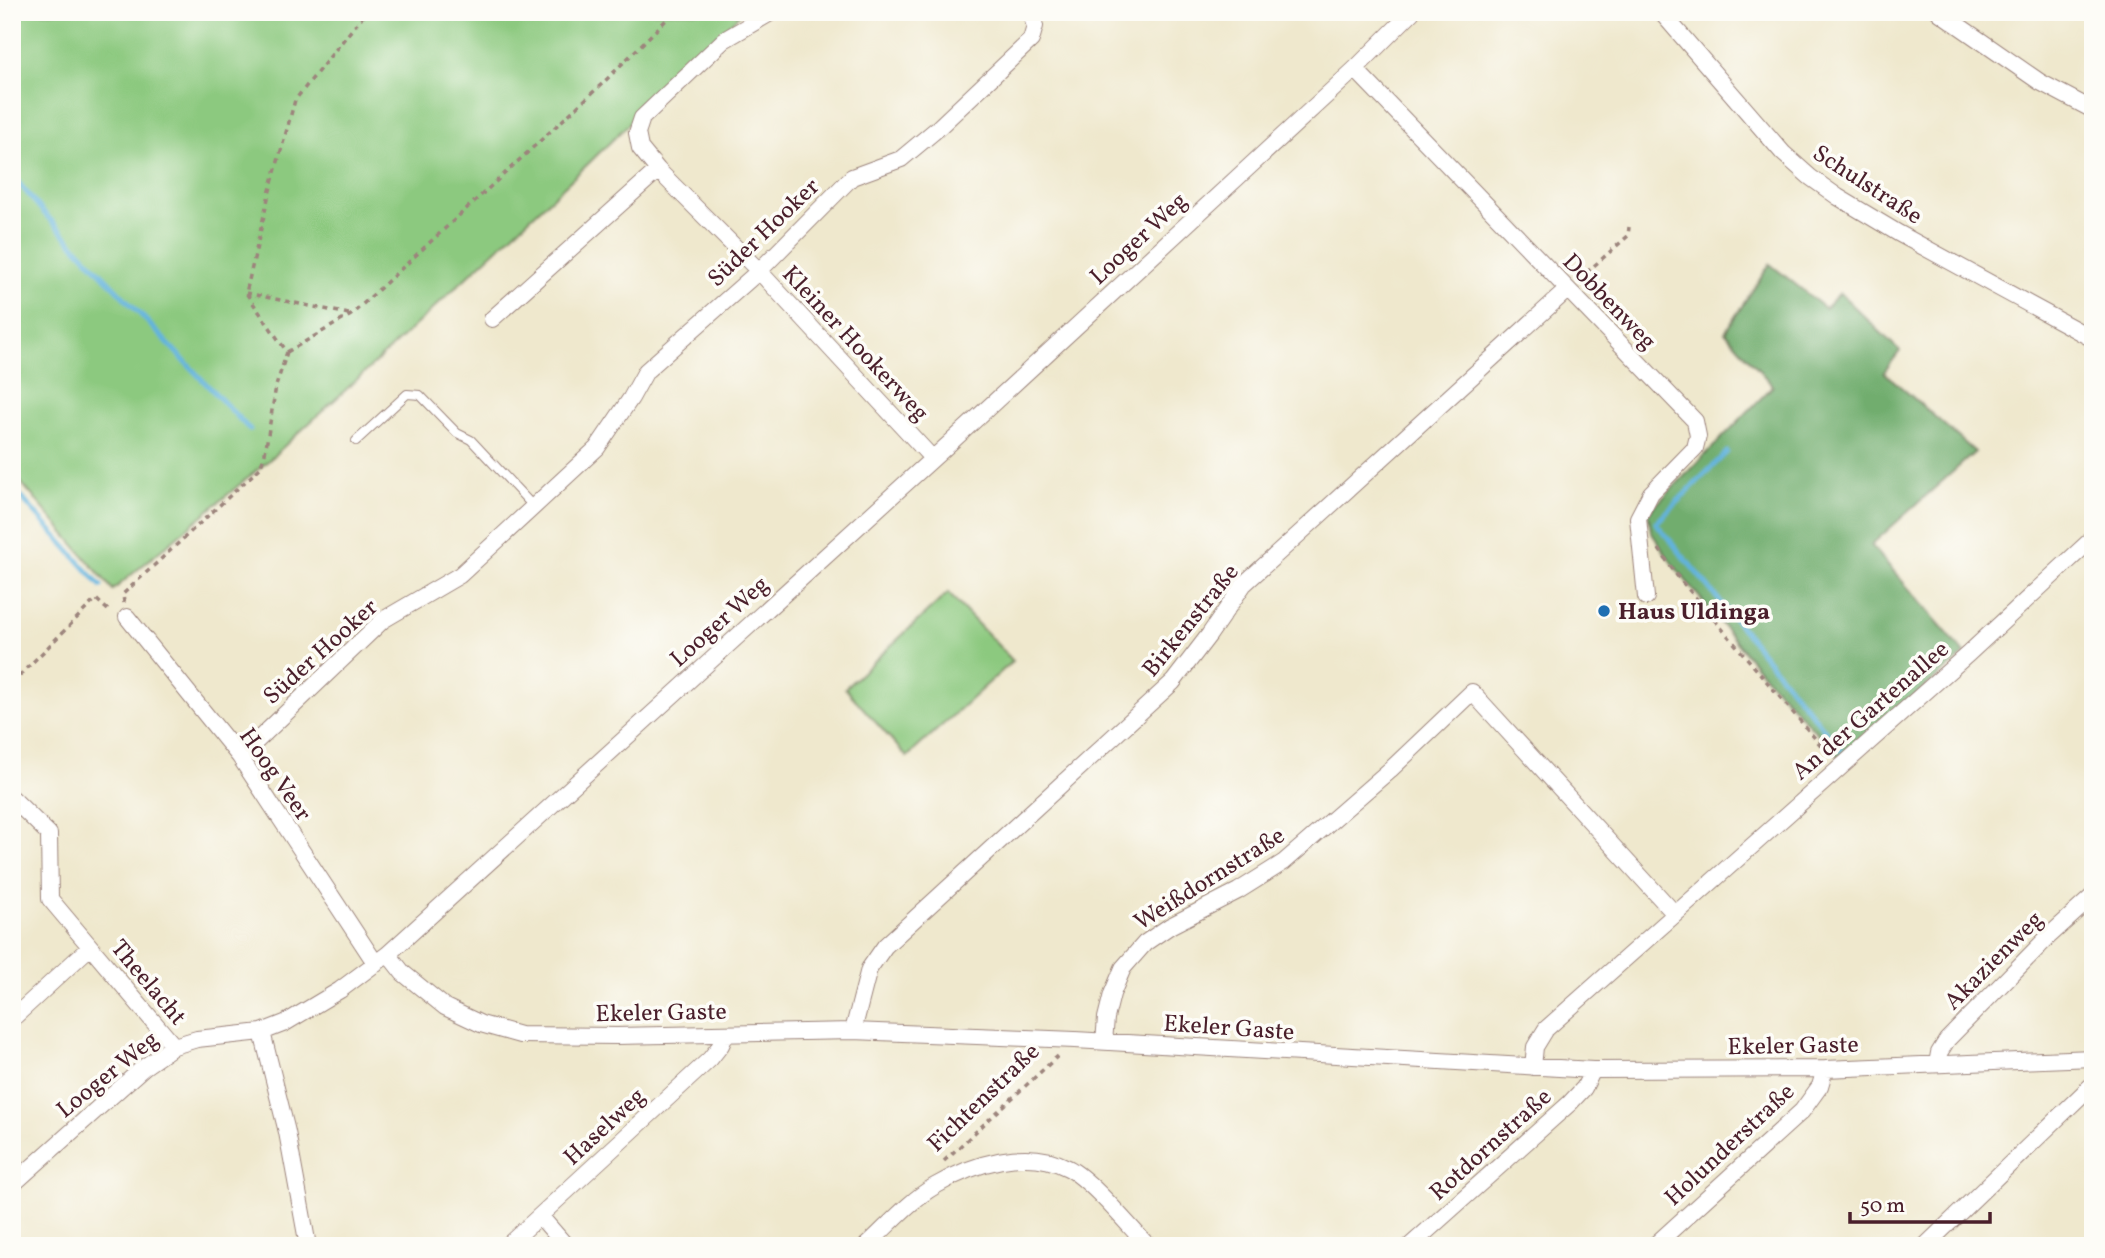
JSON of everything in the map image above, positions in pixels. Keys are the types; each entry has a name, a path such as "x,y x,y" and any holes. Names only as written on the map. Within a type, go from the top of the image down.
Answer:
{"street":[{"name":"Kleiner Hookerweg","path":"772,12 724,40 642,118 637,133 640,148 658,170 759,271 932,458"},
{"name":"Süder Hooker","path":"240,757 383,620 460,575 597,448 631,398 646,370 759,271 852,177 901,159 937,129 1031,40 1035,26 1030,12"},
{"name":"Looger Weg","path":"12,1185 144,1067 174,1046 197,1039 262,1032 285,1023 340,990 382,959 932,458 1355,69 1412,12"},
{"name":"Schulstraße","path":"1661,12 1783,153 1810,177 1898,233 2093,339"},
{"path":"1939,12 2040,82 2093,110"},
{"name":"Dobbenweg","path":"1355,69 1695,421 1698,436 1695,448 1651,493 1638,518 1646,597"},
{"path":"492,319 658,170"},
{"name":"Birkenstraße","path":"853,1031 869,969 885,946 1173,682 1244,584 1567,290"},
{"name":"An der Gartenallee","path":"1533,1067 1535,1047 1546,1029 1968,654 2093,538"},
{"name":"Hoog Veer","path":"127,617 240,757 382,959"},
{"name":"Weißdornstraße","path":"1104,1042 1112,994 1124,968 1144,943 1284,862 1391,769 1472,692 1675,914"},
{"name":"Theelacht","path":"12,798 49,834 50,900 174,1046"},
{"name":"Akazienweg","path":"1937,1064 1939,1053 1947,1040 2050,935 2093,896"},
{"name":"Theelacht","path":"12,1018 90,947"},
{"name":"Ekeler Gaste","path":"382,959 445,1007 481,1024 520,1035 853,1031 1104,1042 1593,1070 1825,1069 2093,1058"},
{"path":"262,1032 287,1132 309,1246"},
{"name":"Haselweg","path":"507,1246 710,1059 726,1034"},
{"name":"Holunderstraße","path":"1654,1246 1802,1111 1820,1086 1825,1069"},
{"name":"Rotdornstraße","path":"1410,1246 1570,1103 1584,1088 1593,1070"},
{"path":"1925,1246 2093,1084"},
{"path":"935,1186 989,1164 1012,1159 1053,1161 1070,1169 1082,1179 1148,1246"},
{"name":"Fichtenstraße","path":"866,1246 935,1186"},
{"path":"540,1216 566,1246"}],"lane":[{"path":"356,441 407,394 420,395 457,433 471,440 533,506"}],"path":[{"path":"287,352 246,293 269,194 295,100 366,12"},
{"path":"12,683 96,599 117,618 127,617 123,594 260,468 276,386 287,352 351,315 603,83 674,12"},
{"path":"1567,290 1628,236 1629,227"},
{"path":"246,293 351,315"},
{"path":"1658,547 1678,576 1839,766"},
{"name":"Fichtenstraße","path":"935,1186 942,1163 1075,1041"}],"green space":[{"path":"12,12 742,12 588,164 363,374 268,461 113,590 12,472"},
{"path":"1770,264 1825,308 1840,293 1900,351 1884,372 1975,452 1871,545 1965,654 1840,758 1759,670 1673,565 1651,532 1648,513 1773,386 1725,332"},
{"path":"948,593 1013,661 907,757 845,688"}],"waterway":[{"path":"12,175 44,213 250,430"},
{"path":"1727,452 1656,523 1841,750"},
{"path":"12,487 101,586"}],"place":[{"name":"Haus Uldinga","path":"1604,611"}]}
